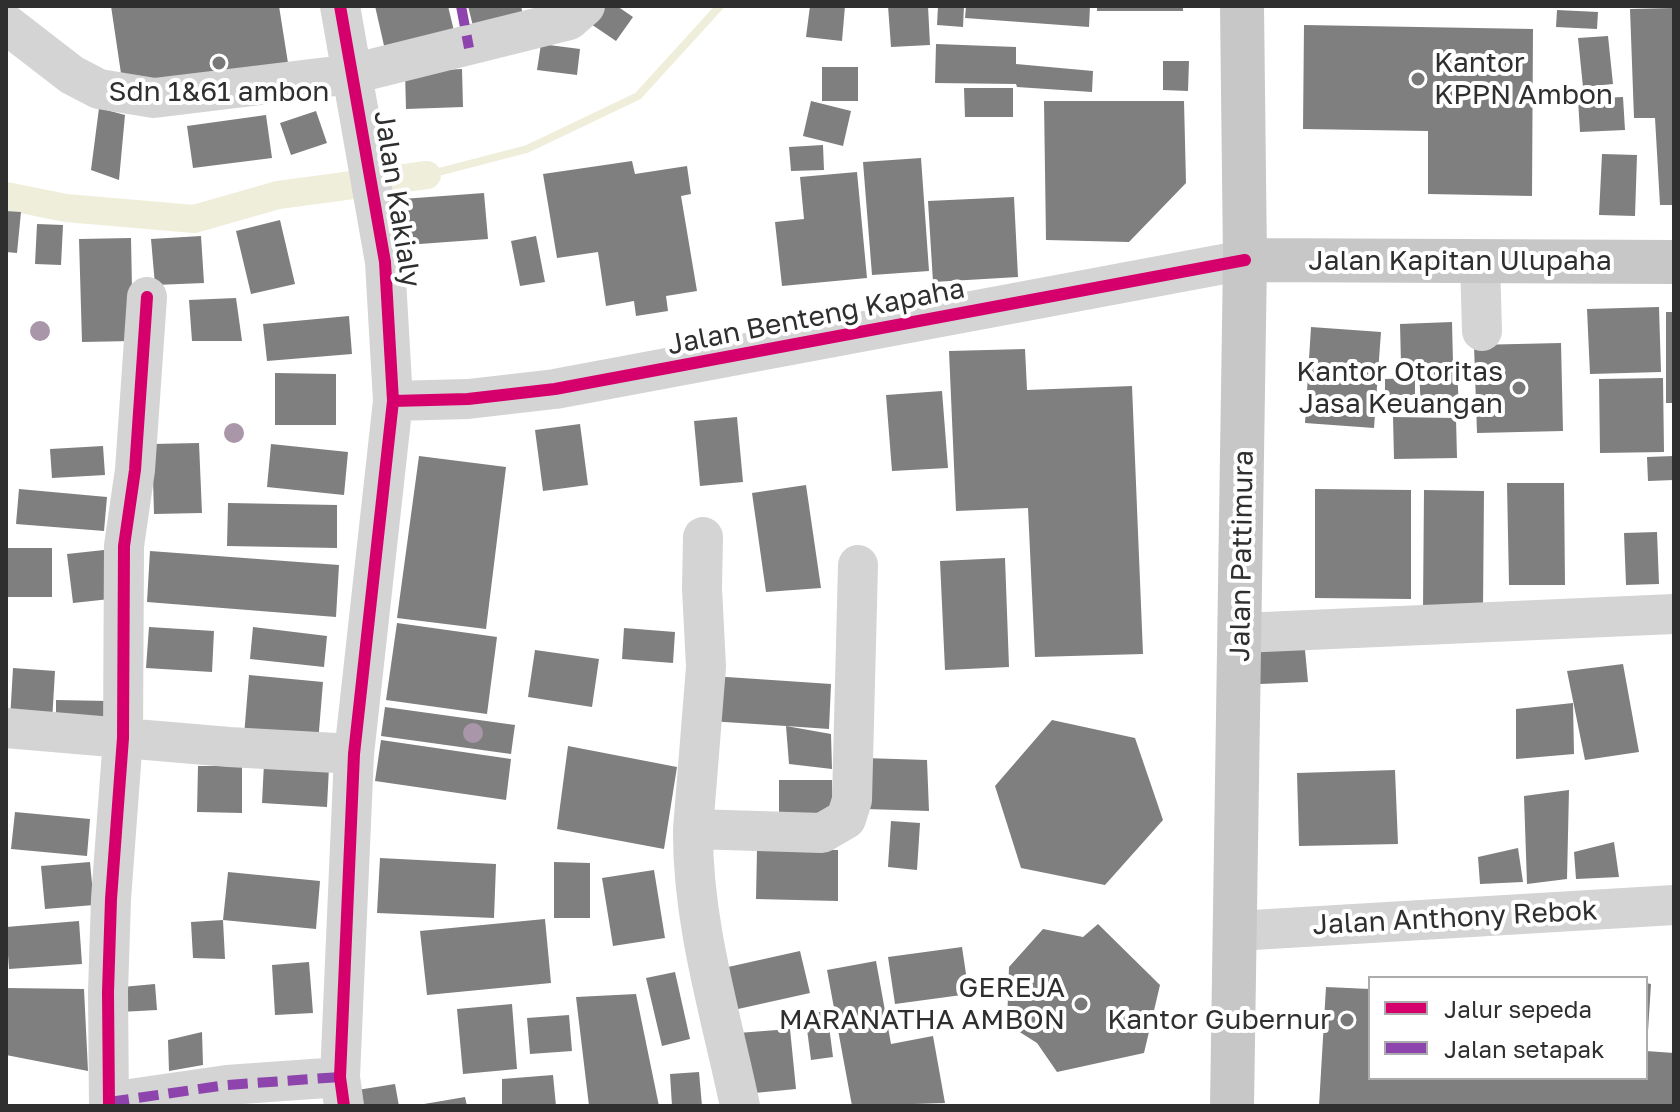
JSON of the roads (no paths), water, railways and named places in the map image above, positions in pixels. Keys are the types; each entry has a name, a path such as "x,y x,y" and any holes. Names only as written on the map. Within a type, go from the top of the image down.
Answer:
{"main road":[{"name":"Jalan Pattimura","path":"1232,1106 1245,260 1242,6"},
{"name":"Jalan Kapitan Ulupaha","path":"1245,260 1674,262"}],"street":[{"name":"Jalan Kakialy","path":"340,6 363,125 386,276 393,401 354,754 342,1092"},
{"path":"6,24 72,75 99,89 154,98 352,74 569,20 585,6"},
{"name":"Jalan Benteng Kapaha","path":"393,401 468,399 584,384 1245,260"},
{"path":"1480,261 1482,331"},
{"path":"147,297 135,470 124,546 123,738 111,899 109,1104 227,1085 342,1092"},
{"path":"703,537 706,667 692,873 702,934 740,1106"},
{"path":"693,829 822,833 846,819 852,800 858,565"},
{"path":"1241,633 1674,614"},
{"path":"6,728 354,754"},
{"name":"Jalan Anthony Rebok","path":"1236,931 1674,905"}],"waterway":[{"path":"427,175 527,149 638,96 720,6"},
{"path":"6,196 66,208 194,219 278,195 427,175"}],"place":[{"name":"Sdn 1&61 ambon","path":"219,63"},
{"name":"Kantor KPPN Ambon","path":"1418,79"},
{"name":"Kantor Otoritas Jasa Keuangan","path":"1519,388"},
{"name":"GEREJA MARANATHA AMBON","path":"1081,1004"},
{"name":"Kantor Gubernur","path":"1347,1020"}]}
